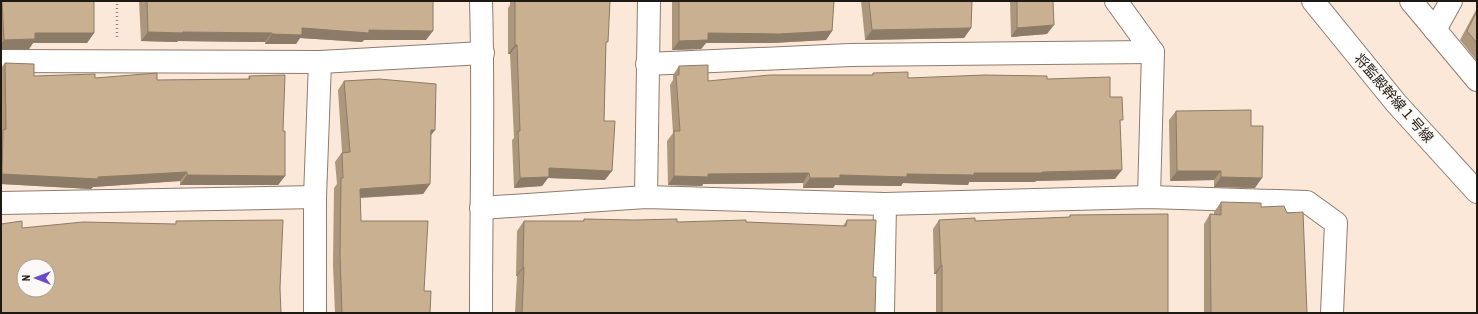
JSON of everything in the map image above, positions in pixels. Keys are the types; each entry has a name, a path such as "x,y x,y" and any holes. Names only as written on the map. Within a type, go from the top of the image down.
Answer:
{"street":[{"path":"481,1 483,53 481,313"},
{"path":"646,197 649,1"},
{"path":"1116,1 1153,52 1149,197"},
{"name":"将監殿幹線１号線","path":"1313,1 1396,103 1477,192"},
{"path":"1411,1 1477,80"},
{"path":"1435,30 1451,1"},
{"path":"647,64 850,55 1153,52"},
{"path":"1,61 320,62 483,53"},
{"path":"315,313 315,197 320,62"},
{"path":"1,203 315,197"},
{"path":"481,208 646,197 885,204 1149,197 1307,202 1336,222 1332,313"},
{"path":"883,313 885,204"}],"path":[{"path":"117,1 117,61"}],"building":[{"path":"2,1 94,1 94,33 35,33 35,39 4,40"},
{"path":"147,1 433,1 433,31 369,30 369,33 302,28 302,35 272,33 148,32"},
{"path":"515,1 610,1 608,42 606,42 604,121 615,121 612,171 549,168 549,177 520,178 518,131 520,131 517,45 515,45"},
{"path":"679,1 834,1 832,31 779,34 708,33 708,40 679,41"},
{"path":"869,1 972,1 971,28 872,30"},
{"path":"1017,1 1053,1 1054,25 1017,28"},
{"path":"1477,11 1477,43 1467,31"},
{"path":"5,63 34,64 34,76 95,74 95,78 157,73 157,80 250,79 249,76 285,75 283,131 285,131 285,176 187,175 187,172 98,177 98,179 2,174 3,130 6,129"},
{"path":"708,65 708,81 770,75 873,75 873,73 908,72 908,78 985,75 1047,76 1047,79 1110,77 1110,97 1122,97 1123,120 1120,120 1122,170 1042,173 974,173 974,175 907,174 907,177 840,175 840,178 810,178 809,173 708,174 708,177 674,176 674,131 680,131 676,75 679,75 679,66"},
{"path":"379,79 436,84 435,130 431,130 430,184 360,189 361,221 428,221 424,291 431,291 430,313 342,313 340,256 341,178 343,178 342,153 350,152 344,81"},
{"path":"1251,110 1251,126 1263,126 1262,178 1221,177 1221,171 1177,171 1176,111"},
{"path":"1221,202 1261,203 1261,207 1284,206 1287,213 1303,212 1307,313 1211,313 1210,214 1221,215"},
{"path":"1168,214 1168,313 942,313 942,265 939,220 975,218 975,221 1070,217 1070,215"},
{"path":"584,219 677,219 677,222 746,220 746,222 846,226 847,220 876,220 873,277 876,277 875,313 522,313 524,221 584,221"},
{"path":"283,220 280,288 281,313 1,313 1,224 22,221 22,228 83,222 176,224 176,221"}]}
